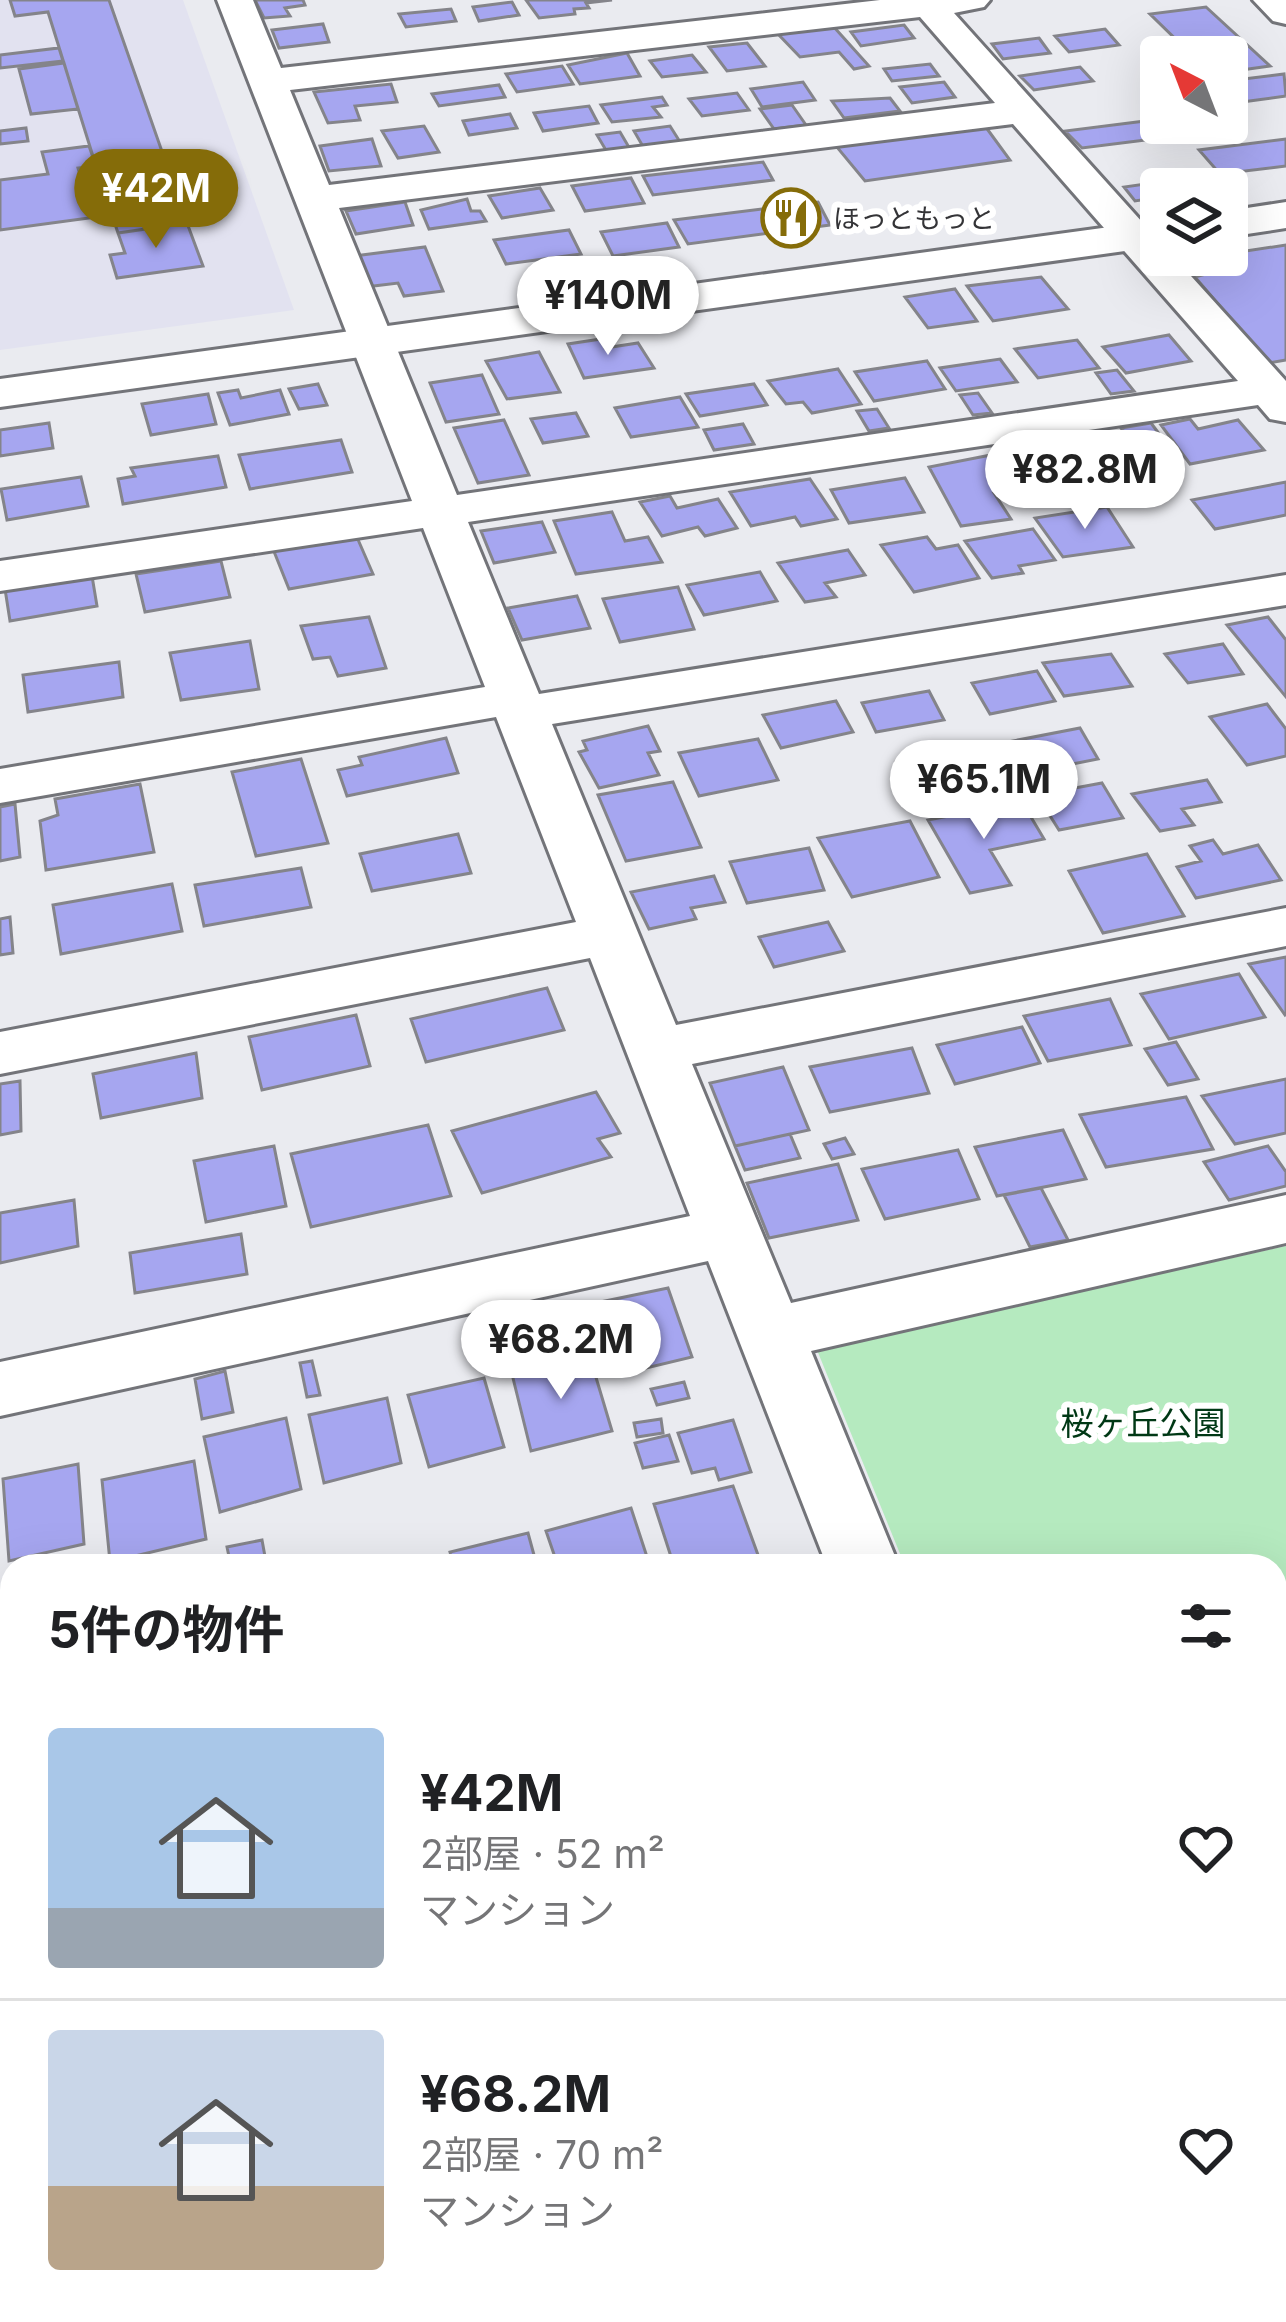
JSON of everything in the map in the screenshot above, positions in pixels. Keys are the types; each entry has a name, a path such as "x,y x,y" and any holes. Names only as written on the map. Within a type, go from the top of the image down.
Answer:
{"street":[{"path":"235,0 858,1554"},
{"path":"268,81 972,0"},
{"path":"1271,0 1286,13"},
{"path":"926,3 1023,111 1140,227"},
{"path":"316,200 1023,111"},
{"path":"1248,221 1286,215"},
{"path":"0,393 1140,236"},
{"path":"1180,276 1278,400"},
{"path":"0,577 1278,400"},
{"path":"0,786 1286,590"},
{"path":"656,1050 1286,927"},
{"path":"0,1053 611,935"},
{"path":"770,1334 1286,1219"},
{"path":"0,1389 730,1232"}],"shaded area":[{"path":"0,0 183,0 294,310 0,350"}],"green space":[{"name":"桜ヶ丘公園","path":"1286,1246 1286,1554 900,1554 817,1350"}],"building":[{"path":"10,0 109,0 187,223 118,233 101,182 83,185 78,168 96,166 48,12 15,16"},
{"path":"255,0 303,0 305,5 285,8 290,16 264,18"},
{"path":"526,0 612,0 586,3 589,8 574,9 575,14 539,18"},
{"path":"512,2 519,15 479,21 473,7"},
{"path":"1206,7 1237,36 1173,36 1150,14"},
{"path":"451,9 456,21 406,27 399,14"},
{"path":"323,24 329,42 279,48 272,30"},
{"path":"904,25 914,38 861,46 851,32"},
{"path":"833,26 869,66 854,69 839,52 800,57 778,34"},
{"path":"1105,29 1119,45 1069,52 1055,36"},
{"path":"1039,38 1050,53 1003,59 992,44"},
{"path":"747,43 765,66 727,71 709,47"},
{"path":"1248,46 1270,66 1248,69"},
{"path":"59,48 63,61 0,68 0,55"},
{"path":"627,53 640,76 580,84 568,65"},
{"path":"692,55 706,72 662,77 650,61"},
{"path":"64,63 78,109 31,114 19,69"},
{"path":"930,64 939,76 892,81 884,69"},
{"path":"562,66 573,84 517,92 506,74"},
{"path":"1080,67 1093,81 1034,90 1020,76"},
{"path":"1284,74 1286,96 1248,101 1248,78"},
{"path":"803,82 815,100 762,107 751,89"},
{"path":"944,82 955,97 912,103 900,87"},
{"path":"391,84 397,102 355,106 360,120 328,123 314,92"},
{"path":"499,85 505,97 439,106 432,94"},
{"path":"737,93 749,110 702,116 689,99"},
{"path":"662,97 667,105 653,107 661,117 612,122 601,105"},
{"path":"890,98 900,111 844,118 832,101"},
{"path":"792,105 806,125 774,129 760,109"},
{"path":"589,106 598,123 543,131 534,113"},
{"path":"510,114 517,128 469,135 463,121"},
{"path":"1140,122 1140,141 1082,148 1065,131"},
{"path":"424,126 439,152 398,158 382,131"},
{"path":"670,126 682,145 645,150 634,131"},
{"path":"985,126 1010,160 865,181 836,146"},
{"path":"26,128 28,141 0,144 0,131"},
{"path":"620,132 630,149 607,152 597,135"},
{"path":"372,139 381,166 329,171 320,146"},
{"path":"1286,139 1286,166 1215,168 1199,150 1248,144"},
{"path":"89,146 96,166 78,168 83,185 101,182 111,215 0,230 0,180 48,174 42,152"},
{"path":"763,162 773,180 653,195 643,176"},
{"path":"631,178 644,203 585,211 572,186"},
{"path":"1140,185 1140,200 1135,201 1124,187"},
{"path":"540,188 553,210 502,218 489,196"},
{"path":"467,199 471,211 480,211 486,221 429,229 421,210"},
{"path":"405,202 413,225 356,234 346,211"},
{"path":"818,202 830,225 688,244 674,220"},
{"path":"187,223 203,266 117,278 110,255 125,253 118,233"},
{"path":"667,223 679,247 613,256 601,232"},
{"path":"569,230 581,254 506,264 494,240"},
{"path":"1286,245 1286,360 1268,363 1195,277 1248,276 1248,251"},
{"path":"425,247 443,291 404,296 398,283 365,287 354,256"},
{"path":"1041,277 1068,309 993,321 967,286"},
{"path":"955,289 977,321 928,328 905,297"},
{"path":"1169,335 1191,361 1126,373 1103,347"},
{"path":"601,339 605,348 638,343 654,368 584,378 568,344"},
{"path":"1077,340 1099,368 1038,378 1015,349"},
{"path":"539,352 560,392 507,399 486,361"},
{"path":"1000,359 1017,382 956,391 940,368"},
{"path":"927,361 945,389 874,401 855,372"},
{"path":"838,369 861,404 812,413 803,402 786,404 768,381"},
{"path":"1117,370 1134,391 1111,394 1096,373"},
{"path":"482,375 499,414 446,422 430,383"},
{"path":"318,384 327,405 299,409 289,389"},
{"path":"754,384 767,405 700,416 686,394"},
{"path":"238,390 241,398 280,390 289,414 230,425 218,393"},
{"path":"978,393 992,413 973,415 960,395"},
{"path":"208,394 216,424 151,435 142,404"},
{"path":"680,397 698,427 631,437 615,408"},
{"path":"877,409 889,428 869,431 857,411"},
{"path":"576,413 588,436 543,443 531,419"},
{"path":"1190,419 1198,429 1238,420 1264,450 1190,464 1161,425"},
{"path":"504,420 529,475 478,483 454,428"},
{"path":"49,423 53,448 0,456 0,430"},
{"path":"1151,423 1166,443 1136,447 1121,428"},
{"path":"743,424 754,444 714,450 704,430"},
{"path":"341,440 352,472 250,489 239,455"},
{"path":"1056,447 1078,481 1026,491 1001,455"},
{"path":"996,454 1009,476 997,478 1007,491 994,493 1011,519 961,526 929,467"},
{"path":"1140,454 1154,473 1118,478 1103,459"},
{"path":"218,456 226,487 123,504 118,479 135,476 131,468"},
{"path":"81,477 88,506 7,520 1,489"},
{"path":"905,478 924,512 849,523 831,490"},
{"path":"810,479 837,519 801,526 795,517 751,526 730,492"},
{"path":"1286,482 1286,515 1215,529 1192,500"},
{"path":"670,496 677,508 718,499 737,528 705,536 698,527 662,536 640,502"},
{"path":"1107,507 1133,547 1063,557 1035,518"},
{"path":"612,512 625,541 648,537 662,562 576,574 554,521"},
{"path":"542,522 555,552 494,563 481,531"},
{"path":"1033,529 1055,560 1019,566 1023,573 992,578 965,541"},
{"path":"356,535 373,574 289,589 273,549"},
{"path":"927,537 936,549 958,545 979,578 914,592 881,545"},
{"path":"848,550 865,575 825,583 836,597 805,602 778,563"},
{"path":"221,561 230,597 145,612 136,574"},
{"path":"760,572 777,601 704,615 687,585"},
{"path":"92,576 97,606 10,621 5,589"},
{"path":"678,587 694,629 620,642 603,599"},
{"path":"577,596 590,628 522,640 508,608"},
{"path":"369,617 386,668 338,676 330,657 313,659 301,626"},
{"path":"1268,617 1286,640 1286,697 1227,625"},
{"path":"250,641 259,689 181,700 170,653"},
{"path":"1223,644 1243,674 1188,683 1165,654"},
{"path":"1111,654 1132,686 1064,696 1043,663"},
{"path":"119,662 123,697 28,712 23,675"},
{"path":"1037,671 1055,701 990,714 972,683"},
{"path":"929,691 944,720 876,732 862,703"},
{"path":"836,701 853,732 781,748 763,715"},
{"path":"1267,704 1286,729 1286,756 1247,765 1210,717"},
{"path":"648,726 660,751 648,753 659,775 599,788 579,752 587,750 583,741"},
{"path":"1080,728 1098,759 1011,776 992,745"},
{"path":"446,738 458,773 347,796 338,770 362,765 359,757"},
{"path":"758,739 778,780 699,796 679,753"},
{"path":"973,745 989,775 912,791 896,762"},
{"path":"301,759 328,843 256,856 232,772"},
{"path":"1207,780 1221,802 1182,809 1194,825 1160,831 1132,794"},
{"path":"673,782 701,847 626,861 598,795"},
{"path":"1102,783 1123,818 1059,830 1037,795"},
{"path":"140,784 154,852 46,870 40,821 58,815 55,799"},
{"path":"1022,802 1044,839 990,850 1011,885 970,893 928,820"},
{"path":"15,804 20,857 0,861 0,807"},
{"path":"910,821 939,877 852,897 818,838"},
{"path":"458,834 471,873 372,891 360,854"},
{"path":"1213,840 1223,854 1258,845 1281,880 1196,898 1177,867 1201,861 1190,846"},
{"path":"809,848 824,890 747,903 730,862"},
{"path":"1147,854 1184,916 1103,933 1069,871"},
{"path":"301,868 311,907 204,926 195,885"},
{"path":"714,876 725,902 691,908 696,919 649,929 631,892"},
{"path":"172,884 182,931 61,954 53,905"},
{"path":"10,917 13,953 0,955 0,919"},
{"path":"828,922 844,951 774,967 759,937"},
{"path":"1286,957 1286,1014 1285,1015 1249,964"},
{"path":"1239,974 1265,1017 1169,1039 1141,994"},
{"path":"547,988 564,1030 426,1062 411,1019"},
{"path":"1110,999 1131,1045 1048,1061 1024,1016"},
{"path":"356,1015 370,1066 262,1090 249,1037"},
{"path":"1022,1027 1040,1063 955,1084 937,1045"},
{"path":"1176,1042 1198,1079 1168,1085 1145,1049"},
{"path":"912,1048 929,1093 830,1112 810,1067"},
{"path":"196,1053 202,1098 101,1118 93,1074"},
{"path":"783,1067 809,1130 735,1146 710,1083"},
{"path":"1286,1079 1286,1133 1235,1144 1202,1096"},
{"path":"20,1081 21,1131 0,1135 0,1084"},
{"path":"596,1092 620,1133 598,1139 611,1157 482,1193 452,1131"},
{"path":"1186,1097 1213,1149 1106,1167 1080,1115"},
{"path":"428,1125 451,1196 311,1227 291,1154"},
{"path":"1063,1130 1086,1179 997,1196 975,1147"},
{"path":"790,1134 800,1158 745,1170 735,1146"},
{"path":"845,1138 854,1154 832,1159 824,1144"},
{"path":"274,1146 286,1206 206,1222 194,1161"},
{"path":"1268,1146 1286,1172 1286,1186 1229,1200 1204,1162"},
{"path":"958,1150 979,1199 885,1219 862,1169"},
{"path":"838,1164 858,1220 769,1238 747,1183"},
{"path":"1041,1188 1068,1240 1030,1247 1004,1195"},
{"path":"74,1200 78,1246 0,1263 0,1213"},
{"path":"241,1234 247,1274 135,1293 130,1253"},
{"path":"668,1288 692,1357 613,1376 591,1304"},
{"path":"589,1354 612,1431 531,1451 511,1370"},
{"path":"312,1361 320,1395 307,1397 300,1363"},
{"path":"225,1371 233,1412 202,1419 195,1379"},
{"path":"484,1378 504,1447 429,1467 408,1395"},
{"path":"684,1382 689,1398 657,1405 651,1389"},
{"path":"387,1398 401,1463 324,1483 309,1415"},
{"path":"286,1418 301,1489 220,1512 204,1437"},
{"path":"661,1419 663,1433 637,1437 634,1423"},
{"path":"733,1420 751,1472 719,1480 715,1468 692,1473 678,1433"},
{"path":"669,1435 678,1461 643,1468 635,1443"},
{"path":"194,1461 206,1539 143,1554 109,1554 102,1480"},
{"path":"78,1464 84,1544 40,1554 8,1554 3,1479"},
{"path":"733,1486 758,1554 670,1554 654,1504"},
{"path":"631,1508 646,1554 554,1554 546,1531"},
{"path":"528,1533 534,1554 451,1554"},
{"path":"262,1540 265,1554 228,1554 227,1547"}],"place":[{"name":"ほっともっと","path":"791,218"}]}
